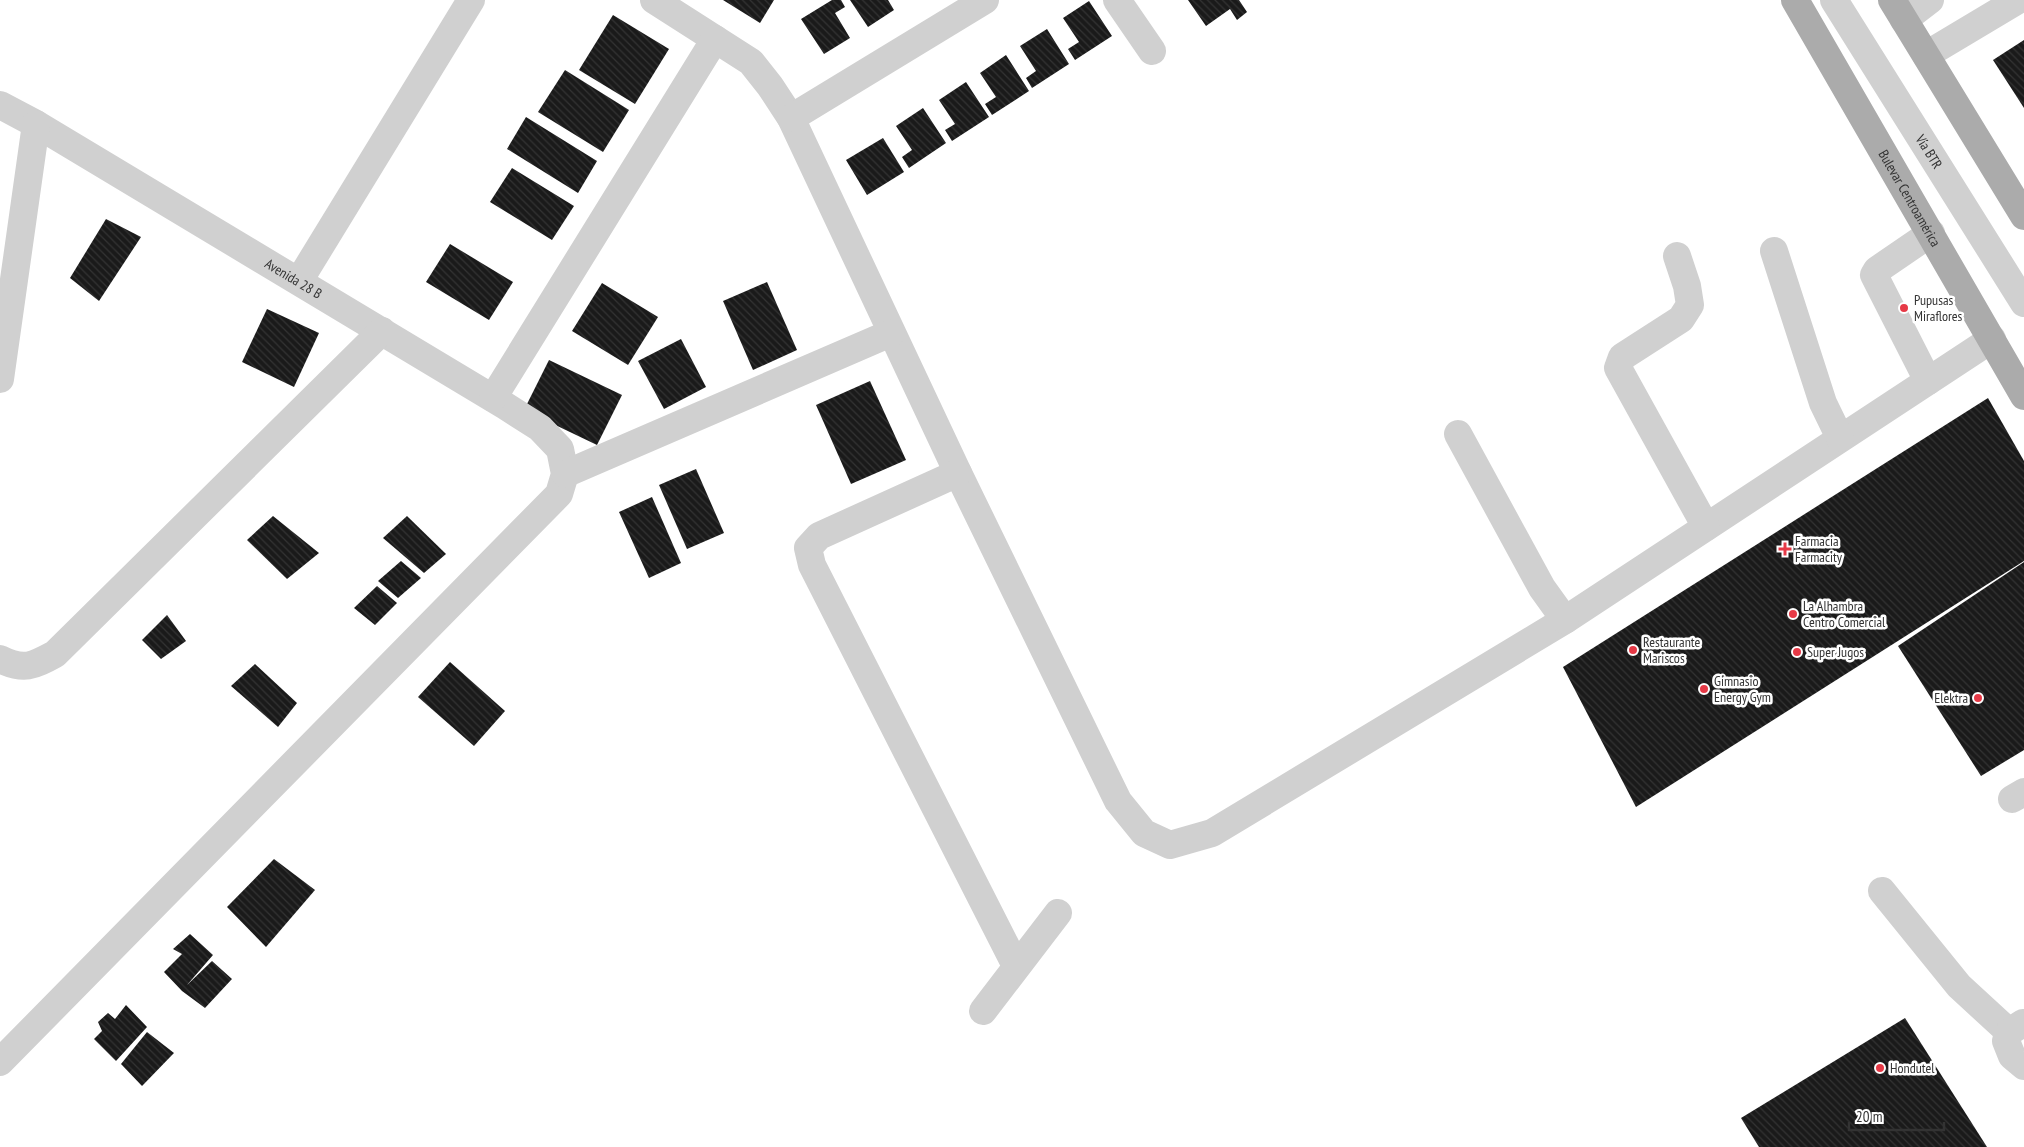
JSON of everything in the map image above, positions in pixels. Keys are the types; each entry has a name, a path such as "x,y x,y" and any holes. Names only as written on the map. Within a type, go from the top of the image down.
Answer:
{"main road":[{"name":"Bulevar Centroamérica","path":"1795,0 2024,396"},
{"path":"1898,10 2024,216"},
{"path":"1936,241 1991,304 2024,362"}],"street":[{"path":"299,281 471,0"},
{"path":"654,0 751,62 770,86 791,118 958,473 1118,801 1144,832 1170,844 1212,833 1566,620 1992,339"},
{"path":"791,118 984,0"},
{"path":"1117,0 1152,51"},
{"name":"Vía BTR","path":"1834,0 2024,303"},
{"path":"1898,10 1930,0"},
{"path":"1926,56 2018,0"},
{"path":"493,398 715,39"},
{"name":"Avenida 28 B","path":"0,104 299,281 540,428 560,449 565,474"},
{"path":"0,379 36,124"},
{"path":"1928,381 1874,275 1877,270 1936,241"},
{"path":"1774,252 1823,403 1840,438"},
{"path":"1677,256 1687,286 1690,305 1682,319 1622,356 1618,368 1706,527"},
{"path":"0,659 10,664 30,667 55,654 382,331"},
{"path":"0,1062 559,494 565,474 891,333"},
{"path":"1458,434 1542,588 1566,620"},
{"path":"958,473 819,536 808,548 812,565 1016,966"},
{"path":"1882,891 1959,986 2016,1027 2006,1041 2012,1056 2024,1066"},
{"path":"983,1011 1058,913"}],"building":[{"path":"723,0 774,0 760,23"},
{"path":"832,0 841,0 845,7 835,13 850,38 824,54 801,19"},
{"path":"850,0 888,0 894,10 868,27"},
{"path":"1188,0 1239,0 1247,12 1237,20 1230,9 1206,26"},
{"path":"1089,1 1112,36 1075,60 1068,49 1079,42 1063,18"},
{"path":"613,15 669,49 635,104 579,70"},
{"path":"1047,29 1069,64 1032,88 1026,78 1036,71 1020,46"},
{"path":"2024,40 2024,108 1993,60"},
{"path":"1006,55 1029,91 992,115 985,104 996,97 980,73"},
{"path":"565,70 629,110 603,152 538,112"},
{"path":"966,82 989,117 952,141 945,130 955,124 939,100"},
{"path":"923,108 946,143 909,168 902,157 912,150 896,126"},
{"path":"526,117 597,161 578,193 507,149"},
{"path":"883,138 904,172 867,195 846,160"},
{"path":"512,168 574,206 552,240 490,202"},
{"path":"106,219 141,237 99,301 70,278"},
{"path":"450,244 513,282 489,320 426,282"},
{"path":"767,282 797,350 753,370 723,301"},
{"path":"602,283 658,317 628,365 572,331"},
{"path":"267,309 319,333 294,387 242,362"},
{"path":"681,339 706,387 664,409 638,361"},
{"path":"549,360 622,395 597,445 524,410"},
{"path":"870,381 906,460 851,484 816,405"},
{"name":"La Alhambra Centro Comercial","path":"1988,398 2024,461 2024,561 1636,807 1563,667"},
{"path":"696,469 724,533 687,549 659,485"},
{"path":"652,497 681,563 649,578 619,512"},
{"path":"273,516 319,553 287,579 247,540"},
{"path":"407,516 446,554 424,573 383,538"},
{"path":"401,561 421,578 398,598 378,581"},
{"name":"Elektra","path":"2024,562 2024,750 1981,776 1898,646"},
{"path":"377,586 397,603 375,625 354,608"},
{"path":"167,615 186,641 161,659 142,640"},
{"path":"450,662 505,711 474,746 418,697"},
{"path":"255,664 297,703 278,727 231,686"},
{"path":"274,859 315,890 266,947 227,907"},
{"path":"190,934 213,955 187,985 212,961 232,979 205,1008 182,991 164,972 182,954 173,949"},
{"path":"126,1005 147,1027 116,1061 94,1039 102,1031 98,1022 108,1013 115,1019"},
{"name":"Hondutel","path":"1905,1018 1987,1147 1759,1147 1741,1118"},
{"path":"147,1032 174,1053 142,1086 121,1064"}],"place":[{"name":"Pupusas Miraflores","path":"1904,308"},
{"name":"Farmacia Farmacity","path":"1785,549"},
{"name":"La Alhambra Centro Comercial","path":"1793,614"},
{"name":"Restaurante Mariscos","path":"1633,650"},
{"name":"Super Jugos","path":"1797,652"},
{"name":"Gimnasio Energy Gym","path":"1704,689"},
{"name":"Elektra","path":"1978,698"},
{"name":"Hondutel","path":"1880,1068"}]}
